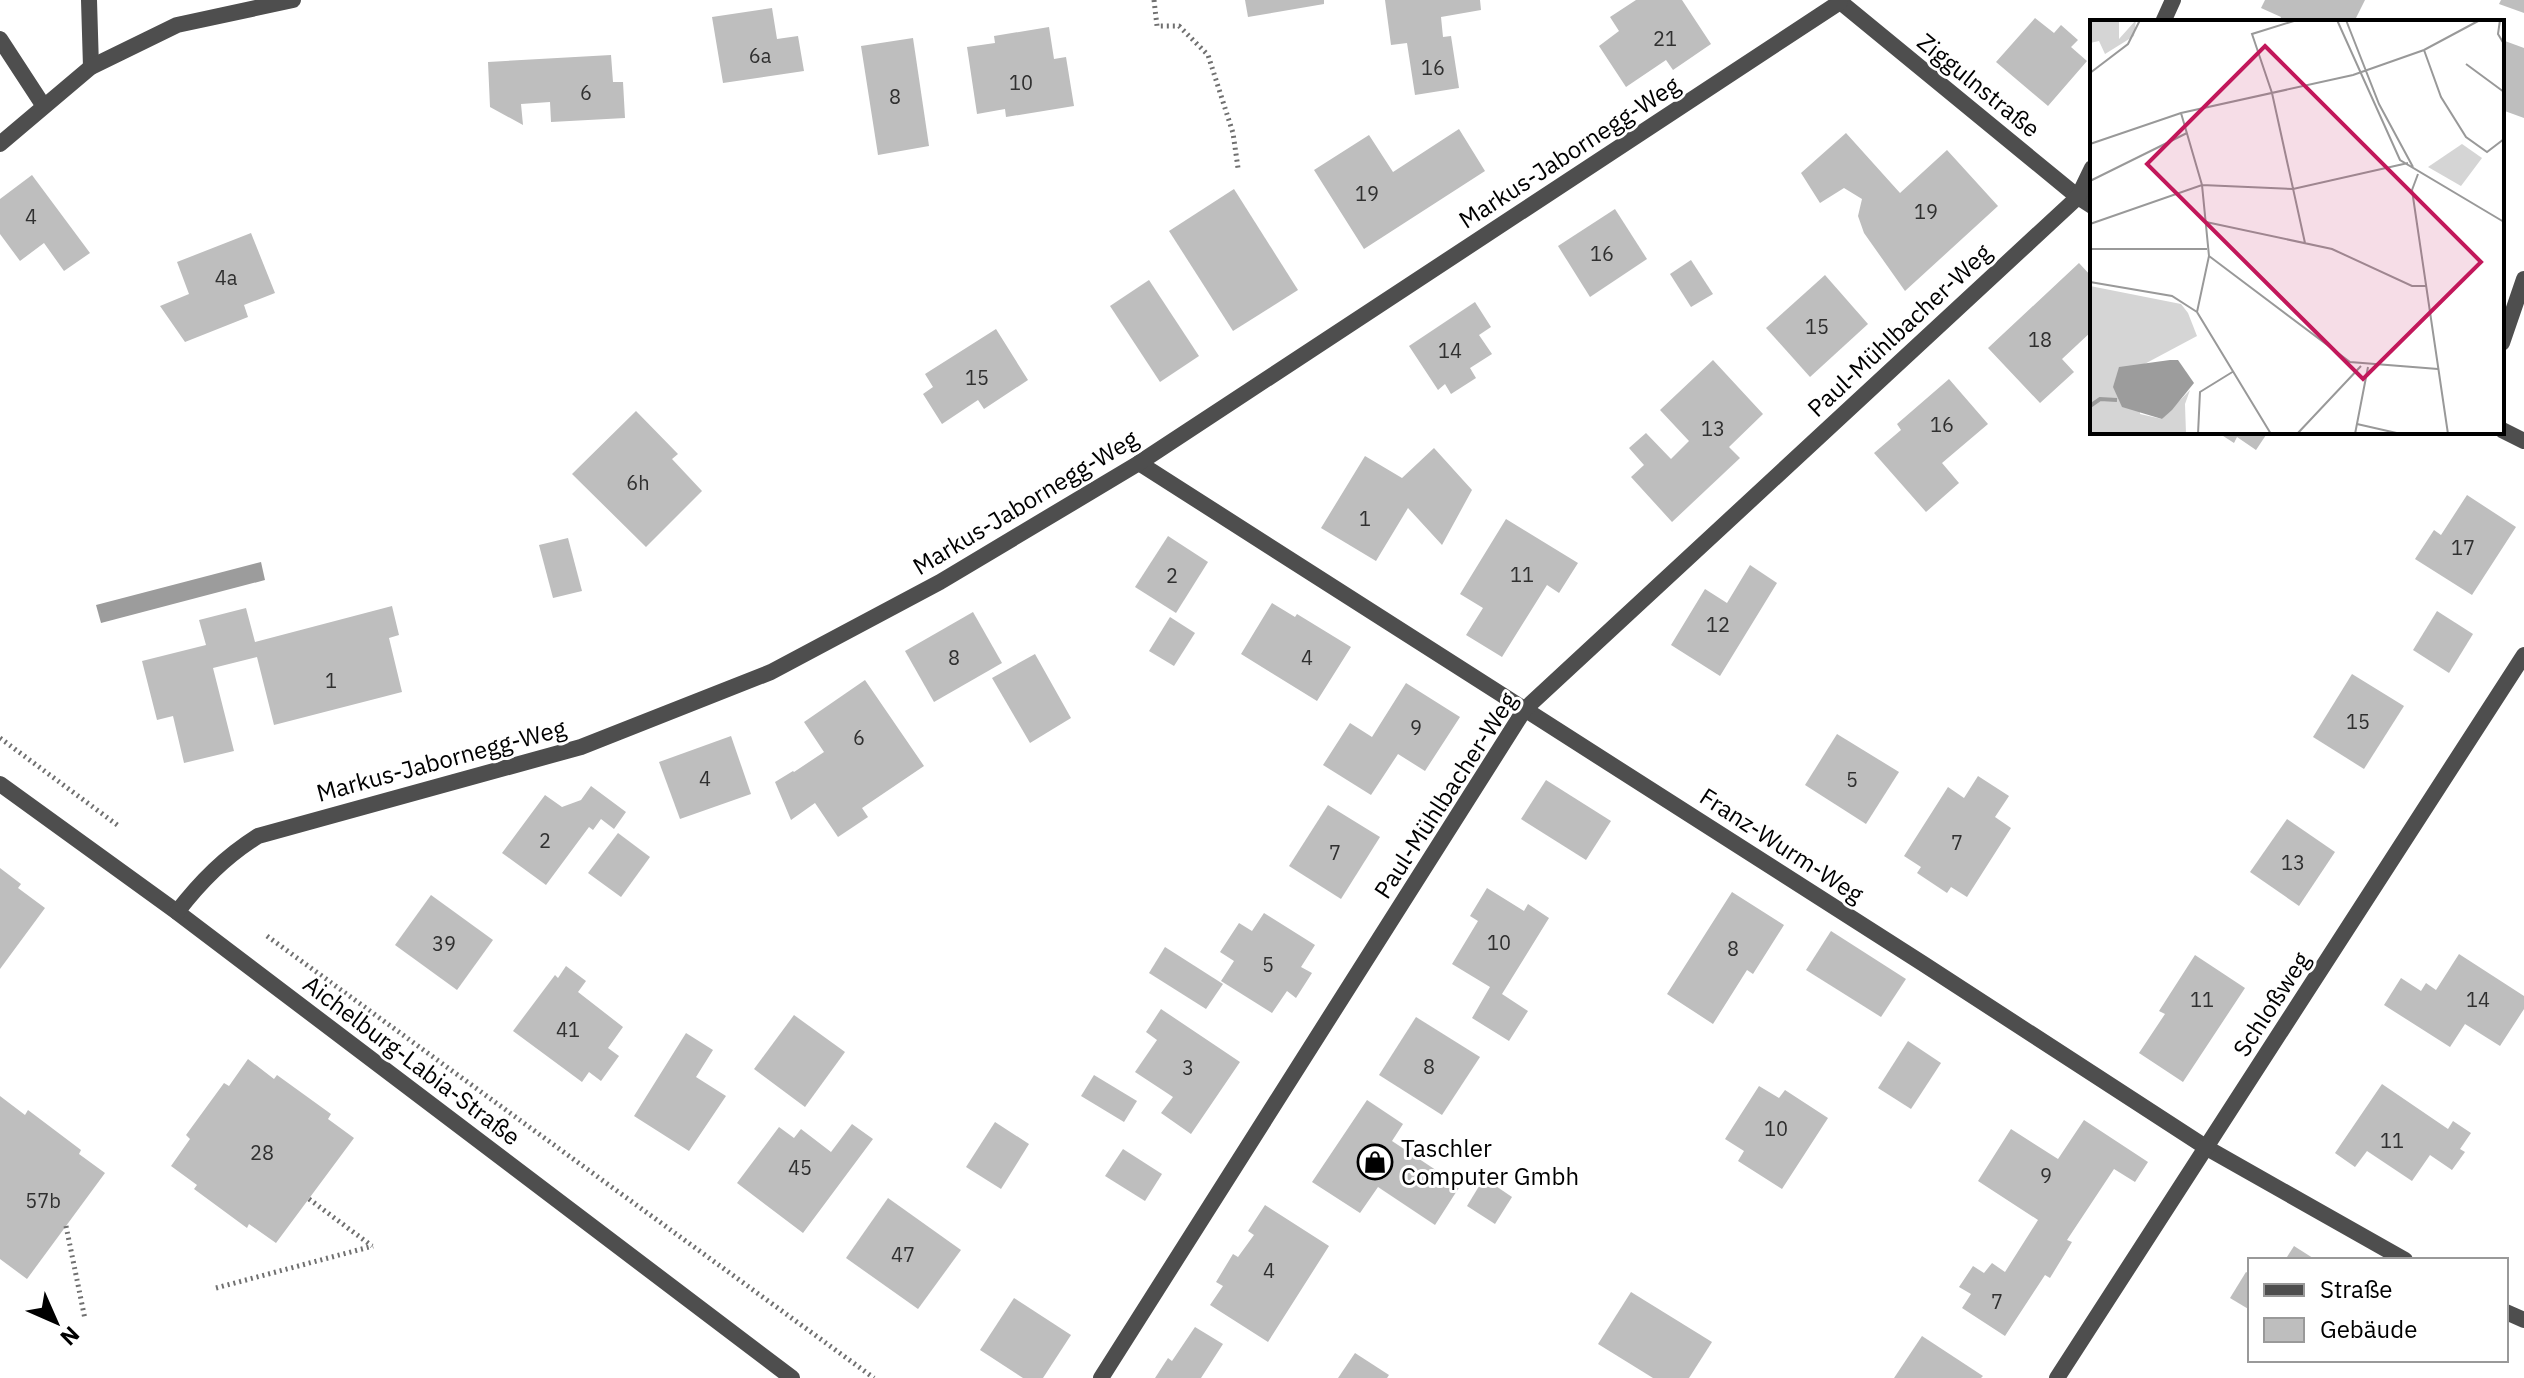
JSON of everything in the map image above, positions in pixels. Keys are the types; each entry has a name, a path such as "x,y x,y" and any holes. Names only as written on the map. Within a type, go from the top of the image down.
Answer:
{"street":[{"path":"89,0 91,67"},
{"path":"0,144 91,67 177,25 293,0"},
{"path":"2164,20 2173,0"},
{"name":"Ziggulnstraße","path":"1839,1 2085,202"},
{"name":"Markus-Jabornegg-Weg","path":"177,912 227,856 258,836 581,747 771,672 940,582 1139,463 1839,1"},
{"path":"0,39 43,105"},
{"path":"2085,202 2090,178"},
{"name":"Paul-Mühlbacher-Weg","path":"1101,1378 1525,709 2085,202"},
{"path":"2504,337 2524,279"},
{"path":"2504,431 2524,441"},
{"name":"Franz-Wurm-Weg","path":"1139,463 2207,1148 2401,1258"},
{"name":"Schloßweg","path":"2057,1378 2524,655"},
{"name":"Aichelburg-Labia-Straße","path":"0,784 177,912 792,1378"}],"path":[{"path":"1154,0 1157,26 1179,26 1208,55 1233,133 1238,168"},
{"path":"0,738 125,831"},
{"path":"261,932 874,1378"},
{"path":"216,1288 373,1246 309,1199"},
{"path":"66,1226 85,1319"}],"shaded area":[{"path":"261,562 265,580 101,623 96,605"}],"building":[{"path":"1245,0 1324,0 1324,4 1248,17"},
{"path":"1385,0 1480,0 1481,10 1441,17 1443,37 1451,36 1459,88 1415,95 1407,43 1391,45"},
{"path":"1636,0 1682,0 1711,44 1673,70 1666,60 1626,87 1599,46 1619,31 1610,17"},
{"path":"2265,0 2365,0 2355,20 2280,20 2281,17 2261,8"},
{"path":"2501,0 2524,0 2524,13 2499,4"},
{"path":"772,8 777,39 798,36 804,71 723,83 712,17"},
{"path":"2035,18 2054,33 2061,25 2078,40 2071,47 2087,61 2048,106 1996,62"},
{"path":"1049,27 1054,59 1066,57 1074,106 1006,117 1005,109 977,114 967,47 995,43 994,36"},
{"path":"913,38 929,146 878,155 861,46"},
{"path":"2505,41 2524,48 2524,118 2504,111"},
{"path":"611,55 613,82 623,82 625,118 551,122 550,102 521,104 523,125 490,107 488,62"},
{"path":"1459,129 1485,171 1364,249 1314,170 1369,135 1393,172"},
{"path":"1846,133 1900,193 1947,150 1998,206 1905,291 1864,233 1858,216 1862,199 1844,188 1820,203 1801,173"},
{"path":"32,175 90,253 64,271 44,243 20,261 0,234 0,199"},
{"path":"1234,189 1298,290 1233,331 1169,231"},
{"path":"1615,209 1647,259 1590,297 1558,246"},
{"path":"251,233 275,293 244,305 248,317 185,342 160,306 189,294 177,262"},
{"path":"1691,260 1713,294 1691,307 1670,274"},
{"path":"2079,263 2090,275 2090,333 2062,359 2074,372 2040,403 1988,348"},
{"path":"1825,275 1868,324 1810,377 1766,328"},
{"path":"1149,280 1199,356 1160,382 1110,306"},
{"path":"1475,302 1491,327 1479,335 1492,354 1470,368 1476,378 1451,394 1445,384 1438,390 1409,346"},
{"path":"996,329 1028,380 984,409 978,400 942,424 923,394 933,387 925,374"},
{"path":"1713,360 1763,414 1729,447 1740,458 1672,522 1631,477 1644,465 1629,448 1646,433 1671,459 1689,441 1660,410"},
{"path":"1949,379 1988,424 1942,463 1959,483 1926,512 1874,453 1901,430 1897,424"},
{"path":"636,411 678,454 672,459 702,491 646,547 572,474"},
{"path":"2220,434 2267,434 2256,450 2237,437 2234,443"},
{"path":"1434,448 1472,490 1442,545 1408,508 1376,561 1321,528 1365,456 1402,478"},
{"path":"2467,495 2516,527 2472,595 2415,559 2434,530 2441,535"},
{"path":"1506,519 1578,563 1559,593 1547,585 1502,657 1466,635 1483,608 1460,594"},
{"path":"1168,536 1208,562 1176,613 1135,587"},
{"path":"568,538 582,591 553,598 539,545"},
{"path":"1750,565 1777,583 1720,676 1671,645 1705,589 1727,603"},
{"path":"1272,603 1295,617 1297,614 1351,647 1317,701 1241,654"},
{"path":"392,606 399,635 389,638 402,692 274,725 257,657 213,668 234,751 184,763 173,716 157,720 142,661 206,645 199,620 246,608 255,642"},
{"path":"2437,611 2473,634 2449,673 2413,650"},
{"path":"973,612 1002,663 934,702 905,651"},
{"path":"1170,617 1195,633 1174,666 1149,651"},
{"path":"1035,654 1071,718 1030,743 992,678"},
{"path":"2352,674 2404,706 2364,769 2313,737"},
{"path":"865,680 924,766 862,808 868,817 838,837 815,803 791,820 775,782 824,752 804,722"},
{"path":"1406,683 1460,717 1425,771 1398,754 1371,795 1323,765 1350,723 1372,737"},
{"path":"1837,734 1899,772 1866,824 1805,785"},
{"path":"731,736 751,794 680,819 659,762"},
{"path":"1978,776 2009,796 1995,817 2011,828 1967,897 1951,887 1947,893 1917,873 1921,867 1904,856 1948,787 1964,798"},
{"path":"1546,780 1611,821 1586,860 1521,819"},
{"path":"591,786 626,812 614,829 601,819 593,830 589,827 546,885 502,853 545,795 562,807 581,800"},
{"path":"1328,805 1380,837 1341,899 1289,866"},
{"path":"2287,819 2335,852 2299,906 2250,872"},
{"path":"618,833 650,857 621,897 588,873"},
{"path":"0,868 21,884 18,888 45,908 0,969"},
{"path":"1487,888 1524,911 1528,904 1549,918 1502,994 1528,1011 1509,1041 1472,1018 1490,987 1452,964 1478,921 1470,916"},
{"path":"1732,892 1784,925 1753,974 1747,970 1713,1024 1667,994"},
{"path":"431,895 493,940 457,990 395,945"},
{"path":"1264,913 1315,945 1301,967 1312,973 1296,998 1287,991 1272,1013 1221,981 1234,961 1220,952 1239,923 1252,931"},
{"path":"1831,931 1906,979 1881,1017 1806,970"},
{"path":"1165,947 1223,984 1206,1009 1149,973"},
{"path":"2459,954 2524,996 2524,1009 2500,1046 2465,1024 2450,1047 2384,1005 2401,978 2421,991 2426,983 2436,990"},
{"path":"2195,955 2245,988 2183,1082 2139,1053 2165,1014 2159,1011"},
{"path":"566,966 586,981 578,992 623,1027 608,1048 619,1056 601,1081 589,1072 582,1082 513,1031 555,975 558,978"},
{"path":"1161,1009 1240,1062 1191,1134 1161,1113 1173,1097 1135,1072 1157,1040 1146,1032"},
{"path":"794,1015 845,1052 805,1107 754,1069"},
{"path":"1416,1017 1480,1057 1442,1115 1379,1075"},
{"path":"686,1033 713,1050 696,1077 726,1096 689,1151 634,1116"},
{"path":"1908,1041 1941,1063 1911,1109 1878,1088"},
{"path":"248,1059 274,1079 277,1075 331,1114 328,1119 354,1138 276,1243 249,1224 247,1228 194,1189 197,1185 171,1166 190,1139 186,1135 224,1083 229,1086"},
{"path":"1094,1075 1137,1101 1124,1122 1081,1096"},
{"path":"2382,1084 2448,1129 2453,1121 2471,1133 2460,1149 2465,1152 2452,1170 2430,1155 2412,1181 2367,1151 2355,1167 2335,1153"},
{"path":"1759,1086 1779,1098 1785,1090 1828,1118 1782,1189 1738,1161 1744,1151 1725,1139"},
{"path":"0,1096 25,1115 28,1110 81,1150 79,1154 105,1173 27,1279 0,1259"},
{"name":"Taschler Computer Gmbh","path":"1367,1100 1403,1124 1392,1141 1460,1186 1435,1225 1378,1187 1360,1213 1312,1182"},
{"path":"2084,1120 2148,1162 2135,1182 2114,1169 2067,1240 2072,1242 2050,1278 2045,1275 2005,1336 1962,1308 1971,1294 1959,1287 1973,1266 1984,1273 1992,1263 2005,1272 2038,1220 1978,1181 2011,1129 2058,1159"},
{"path":"995,1122 1029,1144 1001,1189 966,1167"},
{"path":"852,1124 873,1139 803,1233 737,1183 779,1127 794,1138 801,1129 831,1152"},
{"path":"1123,1149 1162,1174 1145,1201 1105,1176"},
{"path":"1484,1178 1512,1197 1495,1224 1467,1206"},
{"path":"888,1198 961,1250 918,1309 846,1258"},
{"path":"1265,1205 1329,1246 1268,1342 1210,1305 1223,1286 1216,1282 1233,1254 1238,1257 1254,1235 1248,1231"},
{"path":"2294,1246 2313,1258 2286,1258"},
{"path":"2246,1272 2248,1273 2248,1309 2230,1298"},
{"path":"1631,1292 1712,1342 1689,1378 1653,1378 1598,1344"},
{"path":"1014,1298 1071,1335 1043,1378 1023,1378 980,1350"},
{"path":"1195,1327 1223,1344 1201,1378 1155,1378 1168,1358 1172,1361"},
{"path":"1922,1336 1983,1376 1894,1378"},
{"path":"1355,1353 1389,1375 1387,1378 1338,1378"}],"place":[{"name":"Taschler Computer Gmbh","path":"1375,1162"}]}
